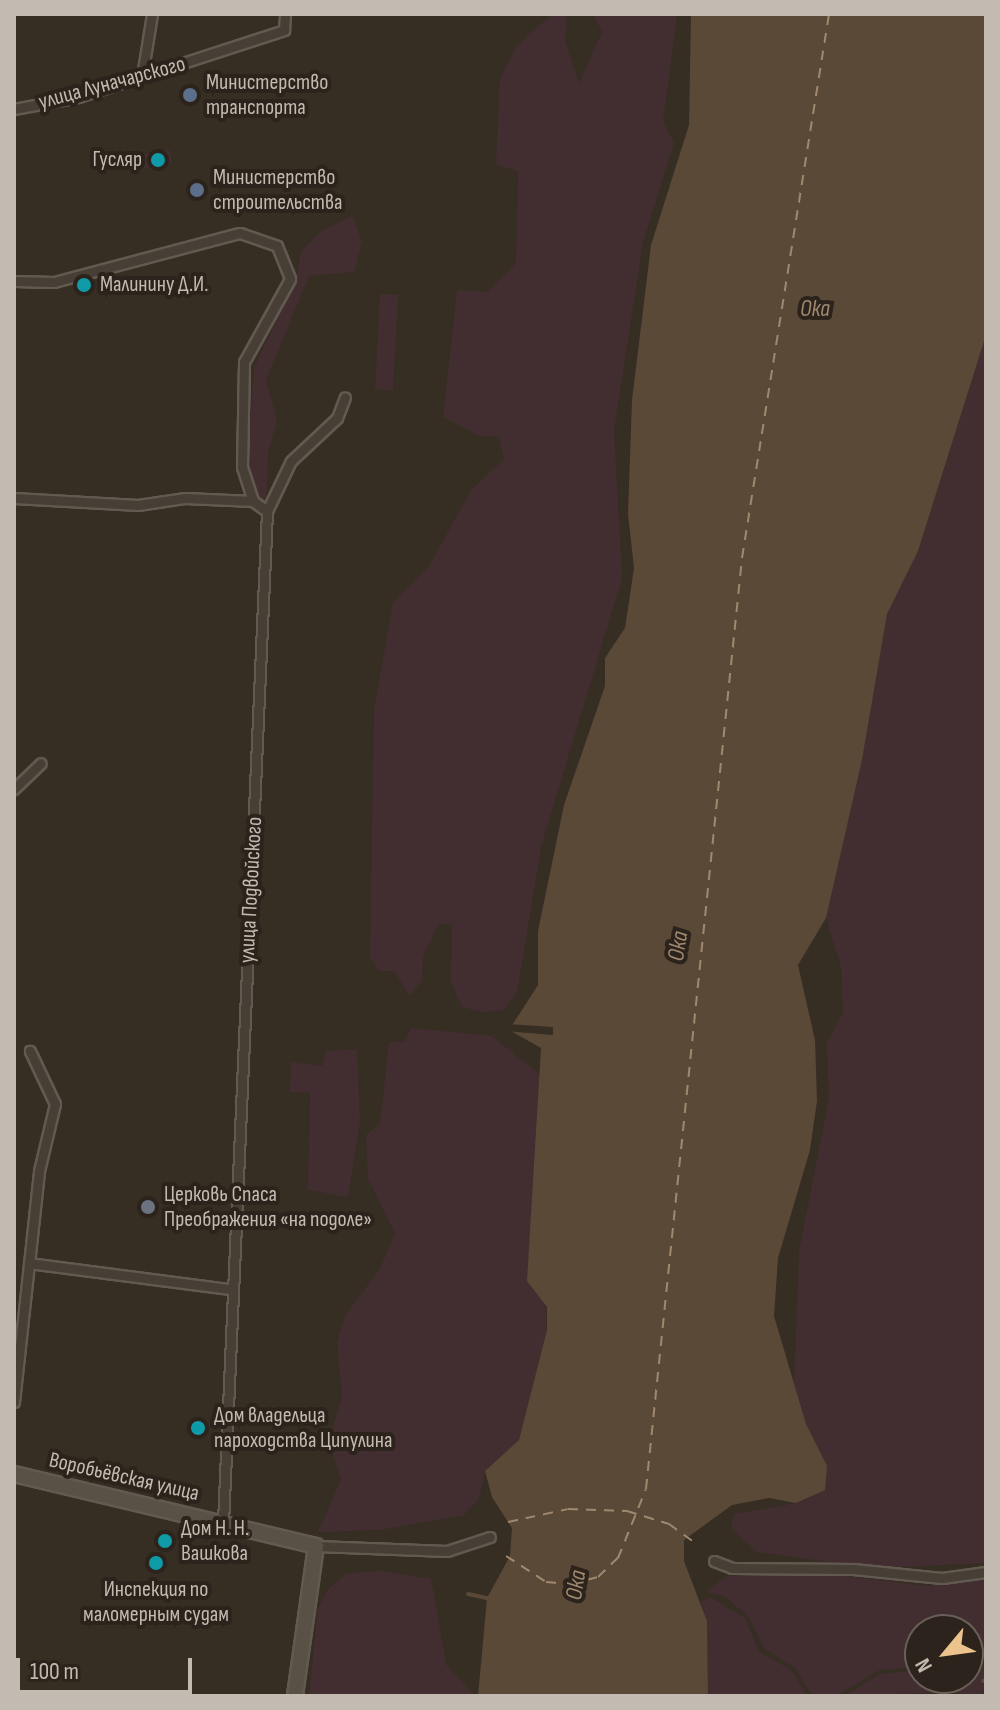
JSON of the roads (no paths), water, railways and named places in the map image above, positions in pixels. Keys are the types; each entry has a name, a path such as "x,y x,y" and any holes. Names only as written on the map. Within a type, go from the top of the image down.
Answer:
{"street":[{"path":"142,76 152,14"},
{"name":"улица Луначарского","path":"14,109 209,57 284,30 285,14"},
{"path":"14,281 54,282 240,233 277,246 290,279 244,362 242,467 253,501"},
{"path":"14,498 138,505 185,498 253,501 267,511 291,461 337,418 345,397"},
{"name":"улица Подвойского","path":"223,1522 229,1289 262,704 267,511"},
{"path":"14,789 41,763"},
{"path":"14,1402 39,1171 55,1104 30,1051"},
{"path":"29,1263 229,1289"},
{"name":"Воробьёвская улица","path":"14,1474 316,1546"},
{"path":"295,1696 316,1546 447,1551 490,1537"},
{"path":"714,1561 732,1568 853,1569 942,1578 986,1572"}],"water":[{"name":"Ока","path":"691,14 986,14 986,335 918,551 887,614 862,760 826,918 798,965 815,1040 817,1101 810,1150 778,1258 774,1316 806,1424 827,1466 825,1490 796,1503 769,1498 732,1505 684,1540 684,1561 707,1621 708,1696 478,1696 487,1598 510,1556 512,1528 492,1497 485,1471 519,1440 547,1330 547,1307 527,1281 541,1048 509,1030 538,985 538,931 564,805 605,686 605,658 625,628 634,568 628,514 632,400 651,245 689,125"}],"waterway":[{"path":"468,1594 487,1598"}],"place":[{"name":"Министерство транспорта","path":"190,95"},
{"name":"Гусляр","path":"158,160"},
{"name":"Министерство строительства","path":"197,190"},
{"name":"Малинину Д.И.","path":"84,285"},
{"name":"Церковь Спаса Преображения «на подоле»","path":"148,1207"},
{"name":"Дом владельца пароходства Ципулина","path":"198,1428"},
{"name":"Дом Н. Н. Вашкова","path":"165,1541"},
{"name":"Инспекция по маломерным судам","path":"156,1563"}]}
